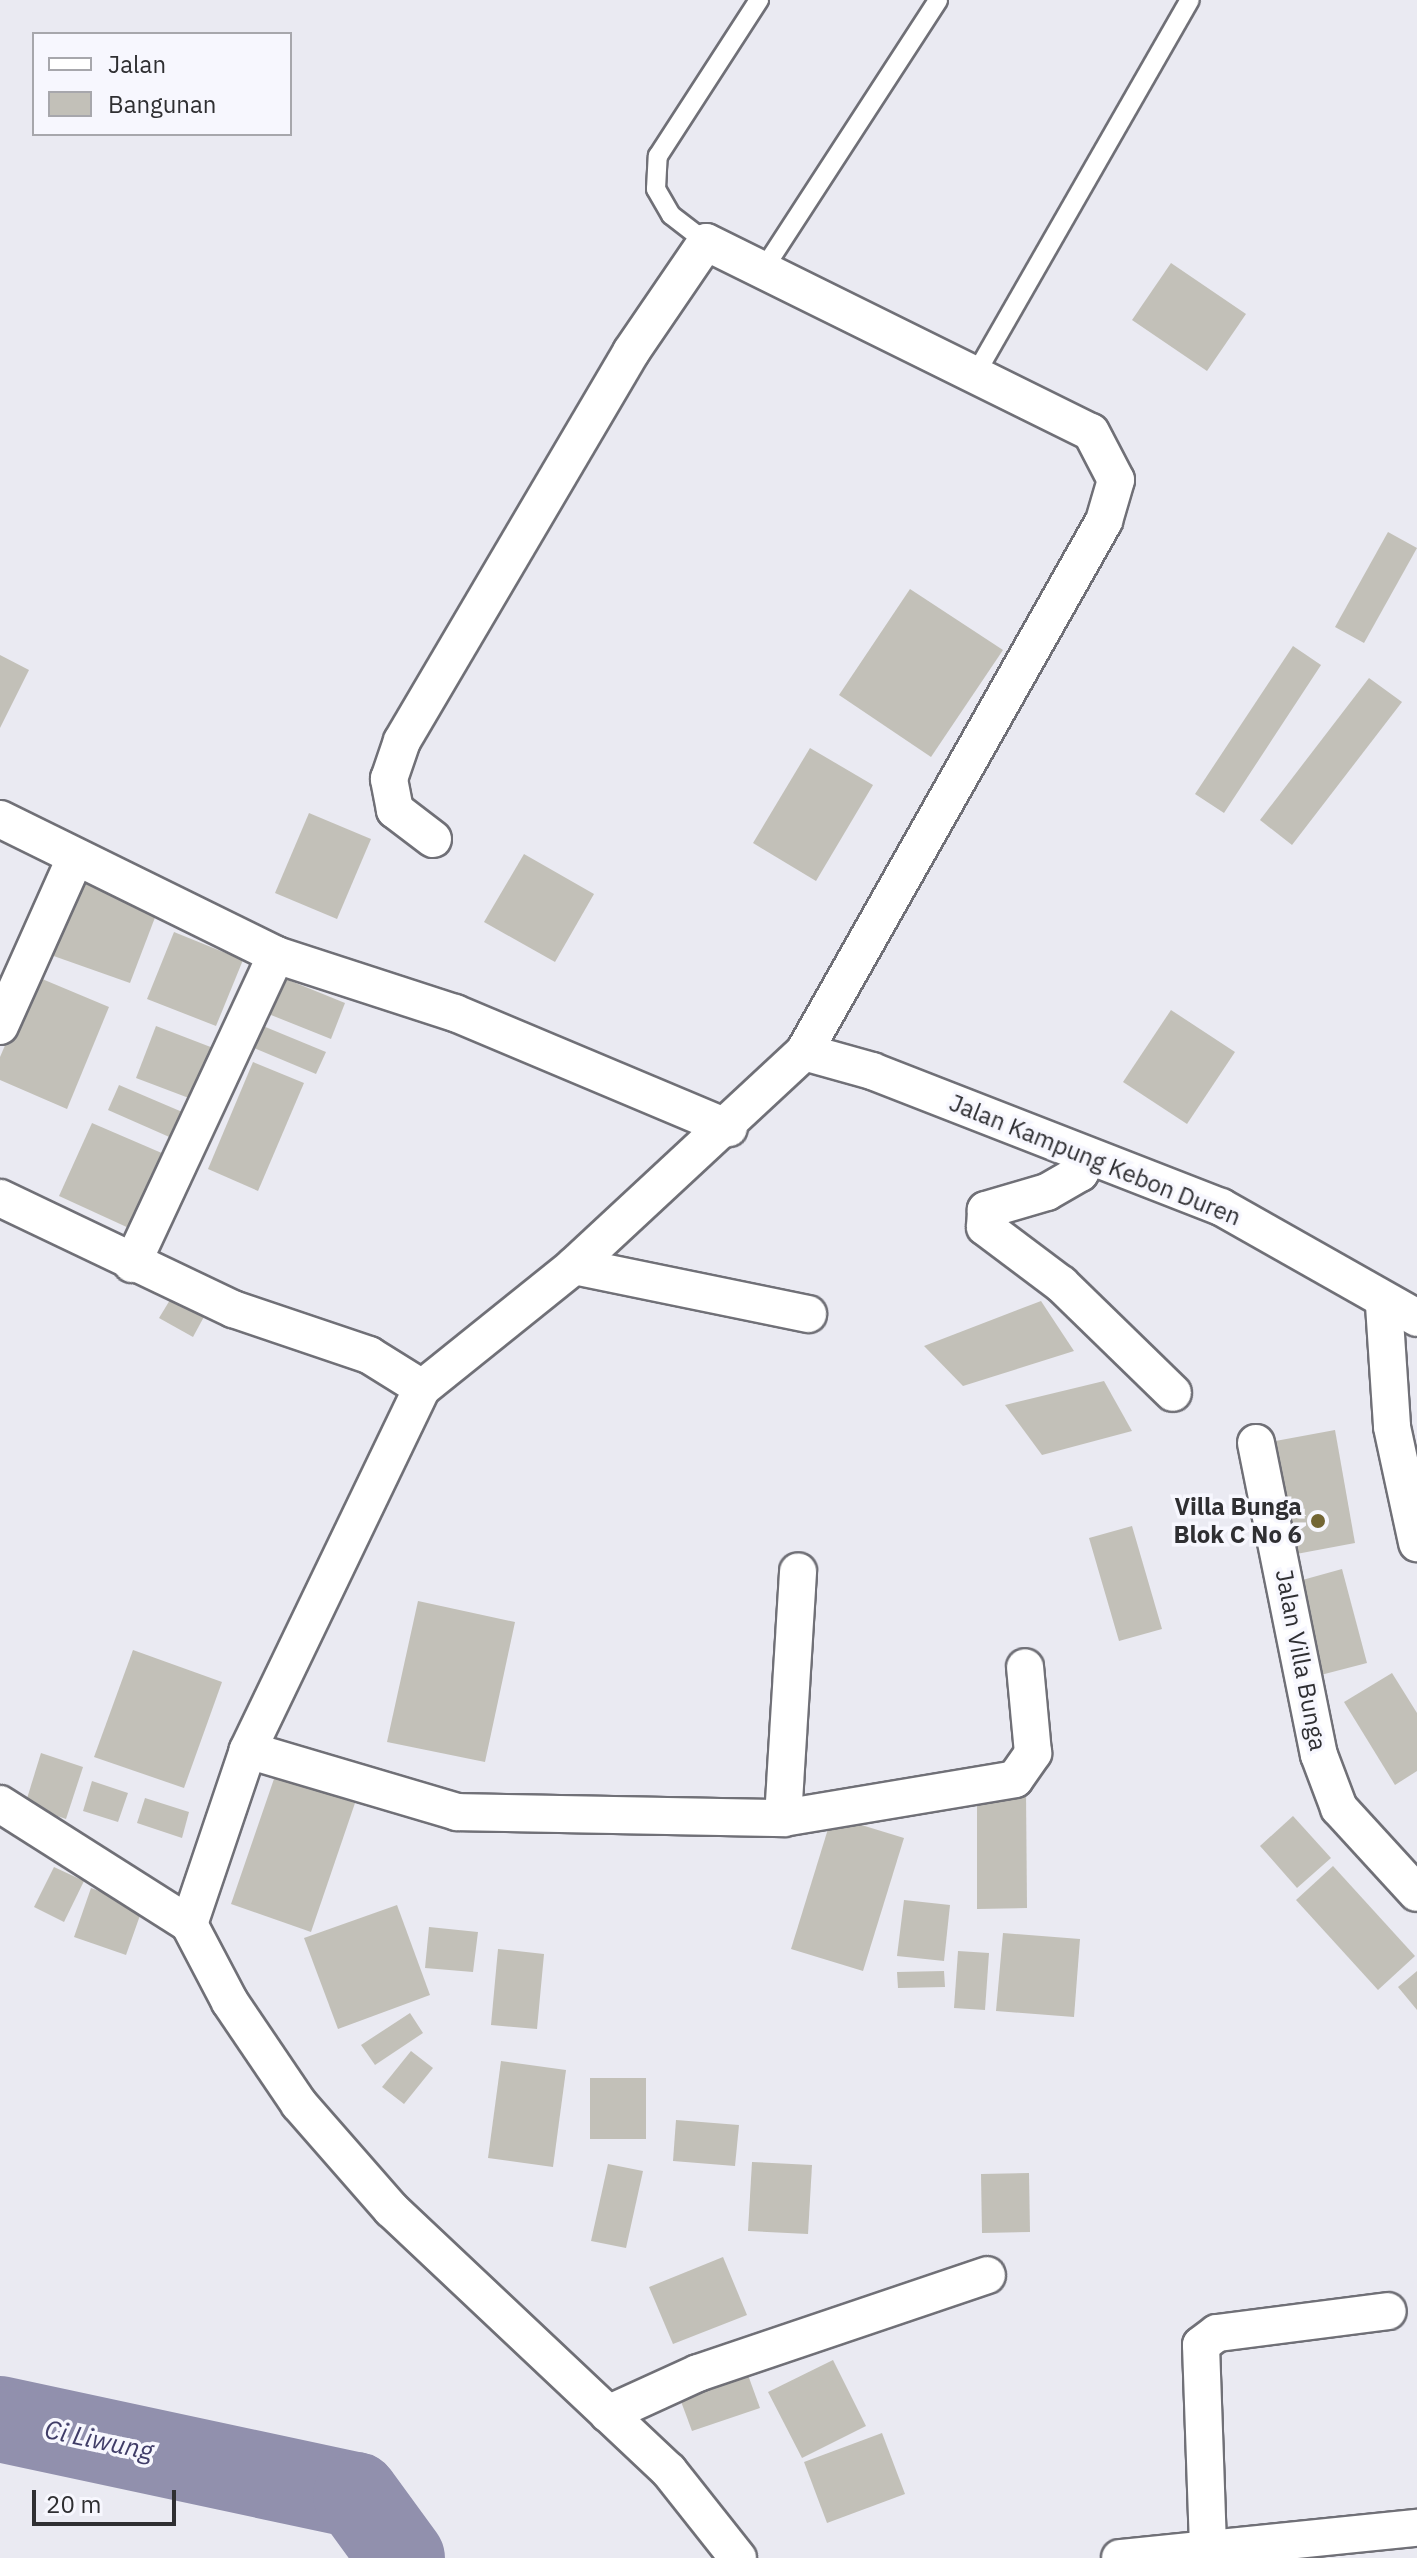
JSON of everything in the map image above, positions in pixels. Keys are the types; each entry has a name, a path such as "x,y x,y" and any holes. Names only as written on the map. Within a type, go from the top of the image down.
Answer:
{"street":[{"path":"189,1924 248,1750 422,1388 574,1266 729,1128 804,1052 1104,521 1116,480 1091,432 761,273 706,242 631,352 402,741 389,779 395,810 433,839"},
{"path":"0,819 276,955 455,1013 729,1128"},
{"path":"0,1026 75,858"},
{"path":"132,1264 276,955"},
{"name":"Jalan Kampung Kebon Duren","path":"804,1052 901,1081 1088,1158 1221,1207 1384,1305 1417,1318"},
{"path":"1088,1158 1080,1173 1047,1192 986,1210 985,1227 1061,1284 1173,1393"},
{"path":"0,1198 132,1264 233,1309 369,1355 422,1388"},
{"path":"574,1266 808,1314"},
{"path":"1384,1305 1392,1427 1417,1543"},
{"name":"Jalan Villa Bunga","path":"1256,1443 1319,1755 1339,1808 1417,1893"},
{"path":"783,1818 798,1571"},
{"path":"248,1750 457,1812 783,1818 1015,1779 1033,1753 1025,1667"},
{"path":"0,1804 189,1924 230,2002 299,2104 391,2209 669,2471 738,2558"},
{"path":"608,2414 698,2373 987,2275"},
{"path":"1208,2546 1201,2345 1217,2333 1388,2311"},
{"path":"1120,2558 1208,2546 1417,2528"}],"lane":[{"path":"706,242 671,215 656,189 658,156 759,0"},
{"path":"761,273 938,0"},
{"path":"975,375 1190,0"}],"building":[{"path":"1171,263 1246,314 1207,371 1132,320"},
{"path":"1388,532 1417,548 1364,643 1335,627"},
{"path":"910,589 1003,650 931,757 839,695"},
{"path":"1293,646 1321,665 1224,813 1195,794"},
{"path":"0,655 29,670 0,728"},
{"path":"1369,678 1402,702 1292,845 1260,820"},
{"path":"810,748 873,785 816,881 753,843"},
{"path":"309,813 371,839 337,919 275,893"},
{"path":"524,854 594,894 555,962 484,922"},
{"path":"76,877 159,907 130,983 48,954"},
{"path":"174,932 243,960 216,1026 147,999"},
{"path":"35,976 109,1007 67,1109 0,1080 0,1057"},
{"path":"281,977 345,1003 331,1039 266,1013"},
{"path":"1171,1010 1235,1052 1187,1124 1123,1082"},
{"path":"156,1026 221,1051 202,1103 136,1078"},
{"path":"263,1026 326,1052 316,1074 254,1048"},
{"path":"253,1062 304,1083 258,1191 208,1169"},
{"path":"119,1085 194,1117 183,1143 108,1110"},
{"path":"92,1123 164,1154 131,1229 59,1196"},
{"path":"173,1295 206,1313 193,1337 159,1318"},
{"path":"1041,1301 1074,1351 963,1386 924,1346"},
{"path":"1104,1381 1132,1431 1042,1455 1005,1405"},
{"path":"1335,1430 1355,1543 1291,1555 1270,1442"},
{"path":"1132,1526 1162,1629 1119,1641 1089,1538"},
{"path":"1342,1569 1367,1663 1313,1677 1288,1584"},
{"path":"418,1601 515,1622 485,1762 387,1742"},
{"path":"133,1650 222,1682 184,1788 94,1757"},
{"path":"1392,1673 1417,1713 1417,1771 1395,1785 1344,1702"},
{"path":"41,1753 83,1767 66,1819 25,1805"},
{"path":"275,1776 355,1803 311,1932 231,1904"},
{"path":"92,1781 128,1793 118,1822 83,1811"},
{"path":"1026,1792 1027,1908 977,1909 977,1793"},
{"path":"145,1798 189,1812 182,1838 137,1823"},
{"path":"832,1816 904,1838 863,1971 791,1949"},
{"path":"1293,1816 1331,1858 1297,1888 1260,1846"},
{"path":"1333,1866 1415,1956 1378,1990 1296,1900"},
{"path":"54,1867 84,1881 64,1922 34,1907"},
{"path":"91,1888 143,1907 126,1955 74,1937"},
{"path":"904,1900 950,1905 944,1961 897,1956"},
{"path":"397,1905 430,1995 338,2029 304,1938"},
{"path":"429,1927 478,1932 473,1972 425,1968"},
{"path":"1003,1933 1080,1939 1074,2017 996,2011"},
{"path":"498,1949 544,1954 537,2029 491,2025"},
{"path":"958,1951 989,1953 985,2010 954,2008"},
{"path":"944,1971 945,1987 898,1988 897,1972"},
{"path":"1417,1971 1417,2010 1398,1987"},
{"path":"410,2013 423,2033 375,2065 361,2045"},
{"path":"411,2051 433,2068 404,2104 382,2087"},
{"path":"501,2061 566,2070 553,2167 488,2158"},
{"path":"590,2078 646,2078 646,2139 590,2139"},
{"path":"676,2120 739,2125 735,2166 673,2161"},
{"path":"752,2162 812,2165 808,2234 748,2231"},
{"path":"608,2164 643,2171 626,2248 591,2241"},
{"path":"1029,2173 1030,2232 982,2233 981,2174"},
{"path":"723,2257 747,2315 673,2344 649,2287"},
{"path":"833,2360 866,2426 802,2458 768,2392"},
{"path":"744,2364 760,2408 692,2431 676,2388"},
{"path":"882,2433 905,2494 827,2523 804,2462"}],"waterway":[{"name":"Ci Liwung","path":"0,2419 356,2495 402,2558"}],"place":[{"name":"Villa Bunga Blok C No 6","path":"1318,1521"}]}
